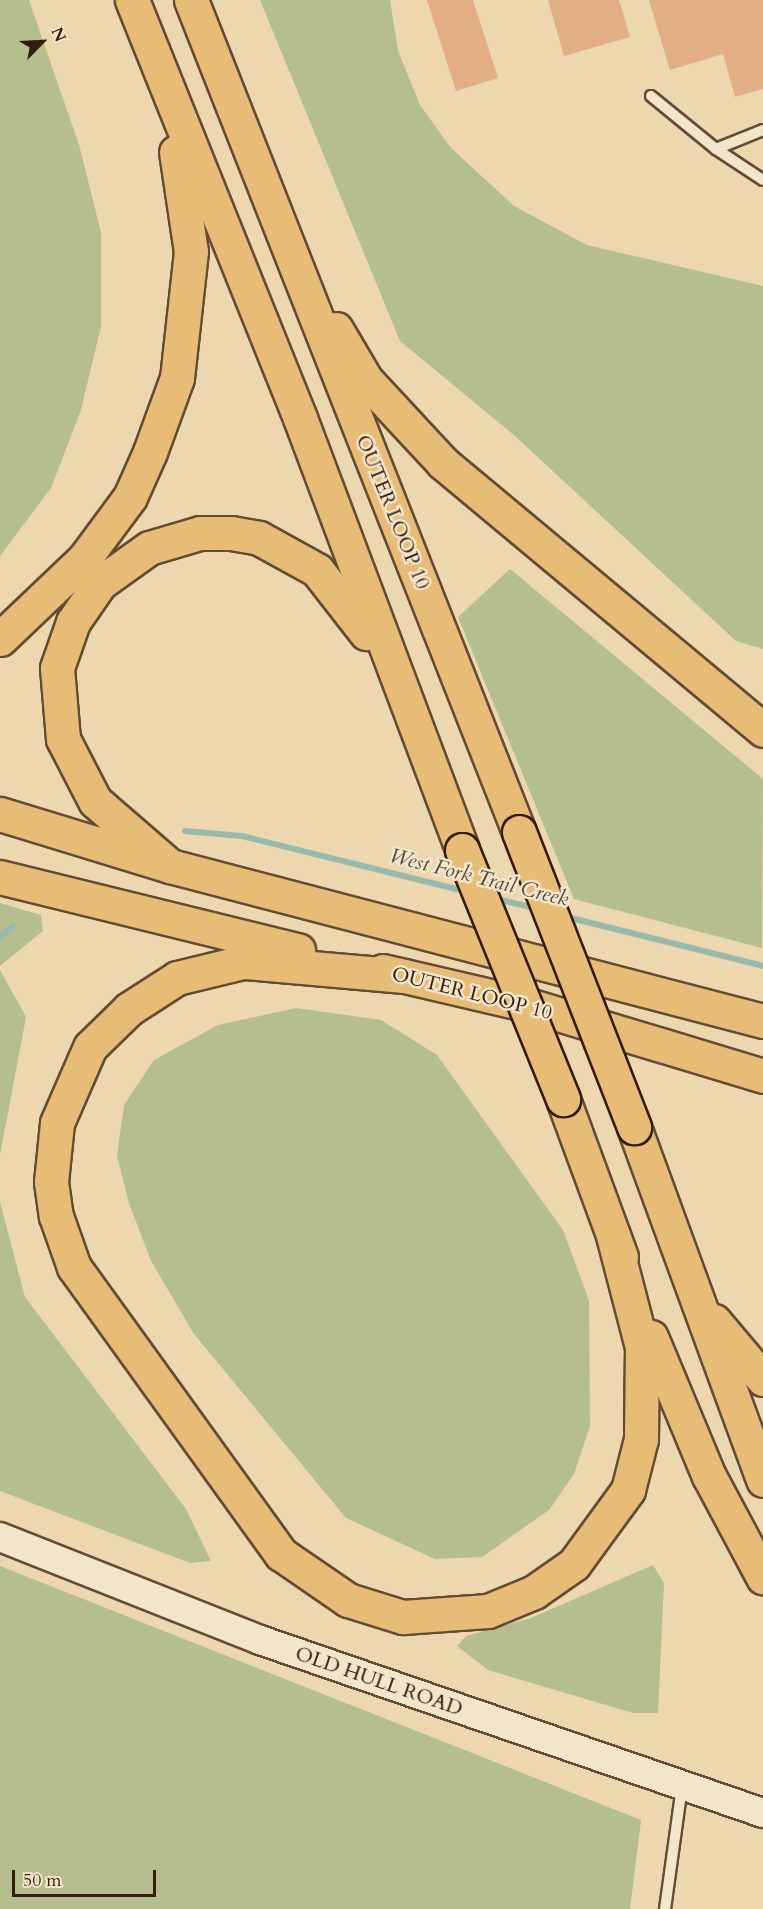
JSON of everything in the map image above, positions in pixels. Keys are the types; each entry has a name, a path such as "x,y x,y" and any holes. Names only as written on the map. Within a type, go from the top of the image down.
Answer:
{"highway":[{"path":"132,0 158,71 300,418 426,758 562,1099 674,1396 763,1576"},
{"name":"OUTER LOOP 10","path":"191,0 634,1127 763,1480"},
{"path":"0,639 56,590 130,497 177,378 191,252 187,203 158,71"},
{"path":"257,169 309,283 366,380 443,463 763,730"},
{"path":"171,867 95,801 73,764 57,712 57,668 73,622 100,583 149,548 200,533 231,533 259,538 317,570 361,623 426,758"},
{"path":"0,814 171,867 763,1021"},
{"name":"OUTER LOOP 10","path":"0,877 525,1004 763,1076"},
{"path":"404,976 243,962 177,978 129,1009 90,1047 57,1122 51,1182 58,1225 74,1267 281,1554 348,1600 403,1617 458,1617 498,1608 534,1592 574,1564 628,1490 641,1439 642,1347 613,1236"},
{"path":"700,1305 763,1379"}],"main road":[{"name":"OLD HULL ROAD","path":"0,1537 261,1640 763,1814"}],"lane":[{"path":"651,96 716,149 763,180"},
{"path":"716,149 763,130"},
{"path":"665,1909 682,1787"}],"green space":[{"path":"0,0 29,0 79,145 101,233 101,326 81,410 51,488 0,556"},
{"path":"260,0 390,0 398,51 420,105 451,148 514,206 587,245 763,286 763,649 736,641 515,436 400,341"},
{"path":"510,569 763,779 762,948 574,899 458,617"},
{"path":"0,903 41,915 43,931 0,966"},
{"path":"0,970 26,1017 0,1155"},
{"path":"296,1008 381,1020 437,1055 563,1230 589,1301 590,1426 574,1474 549,1510 482,1557 435,1559 346,1518 194,1334 151,1261 129,1203 117,1156 124,1105 154,1060 218,1025"},
{"path":"0,1202 25,1297 186,1509 211,1561 190,1563 0,1491"},
{"path":"653,1565 664,1583 658,1713 633,1713 488,1670 457,1646 466,1636 531,1618"},
{"path":"0,1566 641,1820 630,1909 0,1909"}],"building":[{"path":"427,0 473,0 498,78 456,91"},
{"path":"548,0 619,0 630,37 564,56"},
{"path":"649,0 763,0 763,89 735,97 723,54 670,70"}],"waterway":[{"name":"West Fork Trail Creek","path":"185,831 242,836 468,892"},
{"name":"West Fork Trail Creek","path":"493,898 538,909"},
{"name":"West Fork Trail Creek","path":"563,916 763,966"},
{"name":"West Fork Trail Creek","path":"0,938 13,926"}]}
